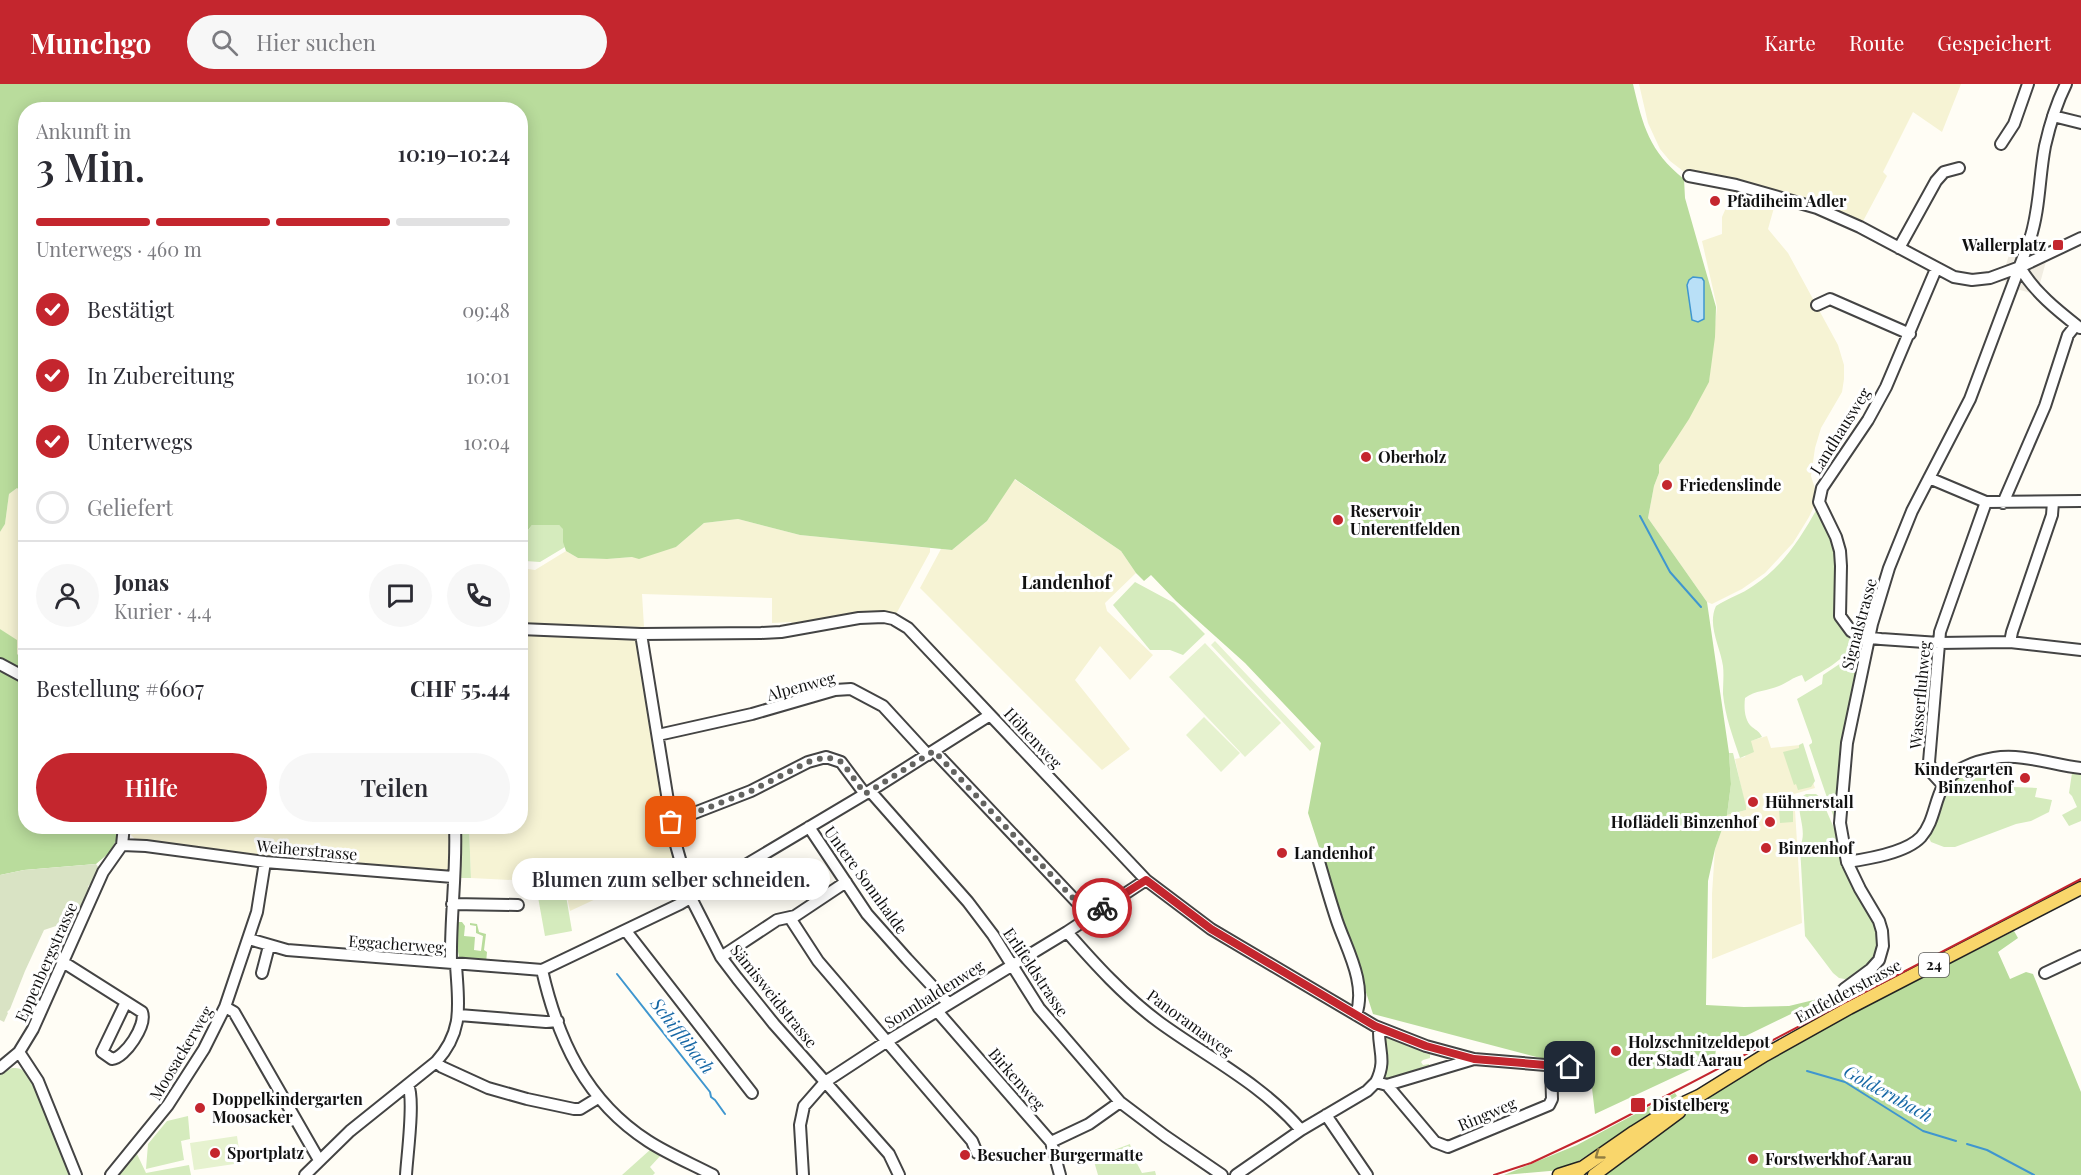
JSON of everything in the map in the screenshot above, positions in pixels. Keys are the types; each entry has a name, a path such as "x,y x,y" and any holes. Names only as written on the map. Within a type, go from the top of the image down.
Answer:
{"main road":[{"name":"Entfelderstrasse","path":"1594,1175 1699,1096 1765,1055 1849,1008 2081,888"},
{"name":"Entfelderstrasse","path":"1559,1175 1579,1172 1643,1126 1669,1110 1699,1096"}],"street":[{"path":"2001,144 2014,124 2028,84"},
{"name":"Signalstrasse","path":"1844,989 1871,969 1879,960 1883,946 1882,931 1878,921 1847,862 1840,823 1846,743 1868,637 1889,568 1912,511 1970,399 2020,267 2036,222 2045,146 2055,106 2066,84"},
{"path":"2053,116 2081,123"},
{"path":"1899,248 1936,181 1944,172 1959,168"},
{"path":"1689,176 1736,185 1817,208 1860,227 1936,269 1954,277 1972,280 1990,278 2020,267 2081,238"},
{"path":"2003,503 2045,406 2068,335 2079,327 2039,293 2027,280 2020,267"},
{"name":"Landhausweg","path":"1868,637 1862,637 1851,631 1840,616 1840,551 1836,537 1819,502 1820,495 1822,488 1868,420 1886,387 1936,269"},
{"path":"1817,305 1830,299 1910,334"},
{"path":"1929,478 1986,502 2081,501"},
{"name":"Wasserfluhweg","path":"1943,785 1932,773 1929,762 1940,632 1985,511 1986,502"},
{"path":"2010,642 2052,515 2053,502"},
{"name":"Höhenweg","path":"528,629 641,634 781,632 859,618 893,619 908,628 1146,880 1211,929 1379,1028 1426,1046 1474,1059"},
{"name":"Sämisweidstrasse","path":"641,634 671,822 679,861 691,898 721,957 750,995 891,1158 899,1175"},
{"path":"1868,637 1939,643 2010,642 2081,648"},
{"path":"0,664 18,674"},
{"name":"Alpenweg","path":"658,735 752,714 835,690 851,689 883,706 1090,916"},
{"path":"711,1175 649,1142 631,1129 598,1098 568,1052 542,970 691,898 868,793 990,715"},
{"name":"Erlifeldstrasse","path":"671,822 751,791 808,762 826,757 842,762 968,902 993,934 1039,1008 1120,1102 1222,1175"},
{"path":"1847,862 1886,854 1918,839 1931,821 1943,785 1965,766 1995,758 2019,758 2081,768"},
{"name":"Untere Sonnhalde","path":"809,827 874,921 948,1004"},
{"name":"Eppenbergstrasse","path":"0,1068 19,1052 33,1029 103,872 122,845 123,834"},
{"path":"305,1175 350,1131 436,1062 448,1049 456,1033 459,1015 453,963 452,903 456,861 455,834"},
{"name":"Weiherstrasse","path":"122,845 155,847 265,862 453,877"},
{"path":"1318,858 1337,921 1357,973 1360,1001 1356,1015"},
{"name":"Moosackerweg","path":"111,1175 168,1105 204,1049 225,1007 257,912 265,862"},
{"name":"Sonnhaldenweg","path":"803,1175 800,1125 804,1106 825,1082 1011,964 1067,932 1146,880"},
{"path":"721,957 777,920 790,918 846,882"},
{"path":"452,903 518,905"},
{"path":"790,918 818,961 972,1141 977,1153"},
{"path":"626,931 752,1092"},
{"name":"Panoramaweg","path":"1067,932 1094,963 1130,998 1158,1021 1271,1098 1301,1130"},
{"name":"Eggacherweg","path":"249,939 287,950 542,970"},
{"path":"262,973 269,945"},
{"path":"2045,973 2081,956"},
{"path":"63,962 142,1012 144,1017 142,1025 123,1054 112,1059 102,1052 126,1002"},
{"path":"225,1007 234,1012 319,1160"},
{"name":"Birkenweg","path":"937,1011 1051,1142 1059,1175"},
{"path":"459,1015 558,1021"},
{"path":"1379,1028 1383,1057 1380,1074 1382,1084"},
{"path":"19,1052 38,1081 76,1175"},
{"path":"1236,1175 1301,1130 1382,1084 1474,1059 1570,1067"},
{"path":"436,1062 488,1088 527,1099 574,1109 583,1107 598,1098"},
{"name":"Ringweg","path":"1382,1084 1435,1142 1448,1146 1549,1105 1552,1099 1551,1066"},
{"path":"406,1175 411,1091 408,1085"},
{"path":"1051,1142 1089,1124 1120,1102"},
{"path":"1326,1115 1367,1175"}],"shaded area":[{"path":"1639,84 1961,84 1942,132 1913,112 1883,172 1887,176 1861,225 1683,171 1660,149 1648,123"},
{"path":"1736,185 1777,197 1768,229 1788,253 1838,345 1844,365 1844,379 1842,392 1821,428 1815,448 1811,476 1818,498 1809,517 1793,543 1765,573 1742,589 1712,604 1707,602 1648,518 1659,465 1709,381 1717,307 1702,241 1722,234 1722,217"},
{"name":"Wallerplatz","path":"2020,237 2046,247 2048,254 2039,287 2031,293 2020,290 2011,293 2009,284 2001,279 2011,248"},
{"path":"1014,479 1121,551 1136,573 1105,603 1107,611 1153,655 1130,680 1100,646 1075,680 1130,749 1102,770 920,588 941,549 952,550 987,521"},
{"path":"18,489 18,655 16,640 0,629 0,532 5,524 9,494"},
{"path":"738,519 800,535 930,548 930,552 895,616 794,627 791,622 772,623 772,598 642,594 644,627 528,624 528,569 535,570 566,551 578,558 607,559 632,557 676,547 704,523"},
{"path":"528,633 636,637 675,862 570,911 564,883 534,885 533,881 471,878 469,834 528,834"},
{"name":"Binzenhof","path":"1767,736 1771,748 1800,745 1815,788 1794,794 1802,923 1712,959 1715,849 1727,815 1746,810 1735,759 1745,757 1750,741"},
{"path":"452,834 451,867 441,872 270,857 135,839 131,835"}],"green space":[{"path":"0,84 1633,84 1649,137 1672,169 1684,179 1685,198 1716,307 1709,382 1689,419 1659,465 1648,518 1707,602 1729,753 1731,784 1727,815 1715,849 1708,881 1706,1005 1789,1006 1826,997 1725,1046 1716,1048 1715,1058 1595,1114 1590,1071 1587,1065 1552,1061 1373,1014 1308,813 1321,743 1245,663 1176,601 1151,575 1144,581 1121,551 1015,479 987,521 952,550 800,535 738,519 704,523 676,547 639,559 632,557 578,558 566,551 563,529 559,525 532,525 528,531 528,102 18,102 18,489 9,494 5,524 0,532"},
{"path":"1818,507 1837,557 1837,602 1854,643 1839,660 1805,682 1802,675 1745,698 1747,721 1762,737 1751,741 1754,752 1740,758 1724,702 1723,666 1713,628 1716,606 1749,589 1773,570 1798,540"},
{"path":"532,525 559,525 563,528 565,547 540,562 528,561 528,531"},
{"path":"1135,582 1174,603 1205,634 1183,655 1170,650 1150,650 1113,605"},
{"path":"0,629 17,640 18,674 0,665"},
{"path":"1215,641 1315,747 1310,751 1211,645"},
{"path":"1205,643 1281,723 1245,757 1169,677"},
{"path":"1861,643 1863,644 1856,668 1858,669 1835,821 1809,745 1812,741 1797,699 1822,684 1823,675 1847,659"},
{"path":"0,669 18,678 18,834 120,834 109,853 96,864 24,870 0,875"},
{"path":"1204,717 1240,753 1221,772 1186,735"},
{"path":"1803,743 1815,781 1811,787 1798,790 1796,784 1794,785 1783,752 1799,748 1799,745"},
{"path":"1729,753 1733,753 1746,810 1727,815 1731,784"},
{"path":"1990,762 1987,785 2010,789 2014,787 2037,788 2035,797 2052,800 2049,812 2031,821 2016,824 1955,847 1944,847 1931,842 1929,838 1939,815 1937,814 1950,785 1961,774"},
{"path":"2072,773 2081,775 2081,821 2069,826 2062,815 2077,807 2069,793"},
{"path":"1806,794 1816,794 1821,798 1877,928 1876,953 1869,964 1850,980 1839,978 1833,973 1805,936 1800,846 1803,834 1799,804 1800,798"},
{"path":"1786,796 1793,802 1793,822 1780,823 1779,810 1766,810 1772,800"},
{"path":"458,834 469,834 471,878 459,878"},
{"path":"96,864 99,868 88,886 71,928 62,924 44,930 4,1022 0,1020 0,875 24,870"},
{"path":"564,884 572,931 545,936 536,886"},
{"path":"456,922 462,922 465,926 464,936 475,937 474,950 481,951 483,936 476,933 476,926 470,923 477,924 479,932 486,934 484,950 487,952 486,963 459,957 455,935"},
{"path":"2014,931 2018,938 1998,952 2010,979 2026,972 2033,974 2081,1092 2081,1175 1602,1175 1702,1101 1784,1048"},
{"path":"1386,1036 1407,1043 1409,1047 1410,1044 1425,1050 1427,1054 1430,1051 1430,1058 1421,1062 1423,1065 1429,1064 1429,1068 1392,1081 1386,1079 1384,1075 1387,1056 1383,1038"},
{"path":"12,1068 19,1068 31,1078 50,1120 69,1175 0,1175 0,1075"},
{"path":"1675,1093 1677,1096 1577,1162 1561,1170 1504,1175 1577,1145"},
{"path":"188,1116 190,1139 181,1141 184,1160 146,1169 148,1144 167,1121"},
{"name":"Sportplatz","path":"237,1136 241,1163 194,1170 190,1143"},
{"path":"1130,1144 1133,1156 1142,1173 1155,1171 1156,1175 1098,1175 1093,1158"},
{"path":"651,1149 662,1154 650,1167 655,1173 653,1175 622,1175"},
{"path":"137,1154 146,1173 189,1165 191,1175 119,1175"}],"water":[{"path":"1693,277 1702,278 1704,281 1704,319 1698,322 1692,320 1687,285"}],"waterway":[{"path":"1640,516 1670,572 1701,607"},
{"name":"Schifflibach","path":"617,974 725,1114"},
{"name":"Goldernbach","path":"1807,1071 1845,1082 1923,1131 1956,1141"},
{"name":"Goldernbach","path":"1967,1144 1987,1150 2034,1175"}],"railway":[{"path":"1494,1175 1531,1163 1595,1133 2081,879"}],"way so far":[{"path":"671,822 751,791 808,762 826,757 842,762 865,794 934,751 1090,916 1102,908"}],"place":[{"name":"Pfadiheim Adler","path":"1715,201"},
{"name":"Wallerplatz","path":"2058,245"},
{"name":"Oberholz","path":"1366,457"},
{"name":"Friedenslinde","path":"1667,485"},
{"name":"Reservoir Unterentfelden","path":"1338,520"},
{"name":"Kindergarten Binzenhof","path":"2025,778"},
{"name":"Hühnerstall","path":"1753,802"},
{"name":"Blumen zum selber schneiden.","path":"671,822"},
{"name":"Hoflädeli Binzenhof","path":"1770,822"},
{"name":"Binzenhof","path":"1766,848"},
{"name":"Landenhof","path":"1282,853"},
{"name":"Holzschnitzeldepot der Stadt Aarau","path":"1616,1051"},
{"name":"Distelberg","path":"1638,1105"},
{"name":"Doppelkindergarten Moosacker","path":"200,1108"},
{"name":"Sportplatz","path":"215,1153"},
{"name":"Besucher Burgermatte","path":"965,1155"},
{"name":"Forstwerkhof Aarau","path":"1753,1159"}],"district":[{"name":"Landenhof","path":"1066,583"}],"route":[{"path":"1102,908 1146,880 1211,929 1375,1026 1426,1046 1474,1059 1570,1067"}]}
